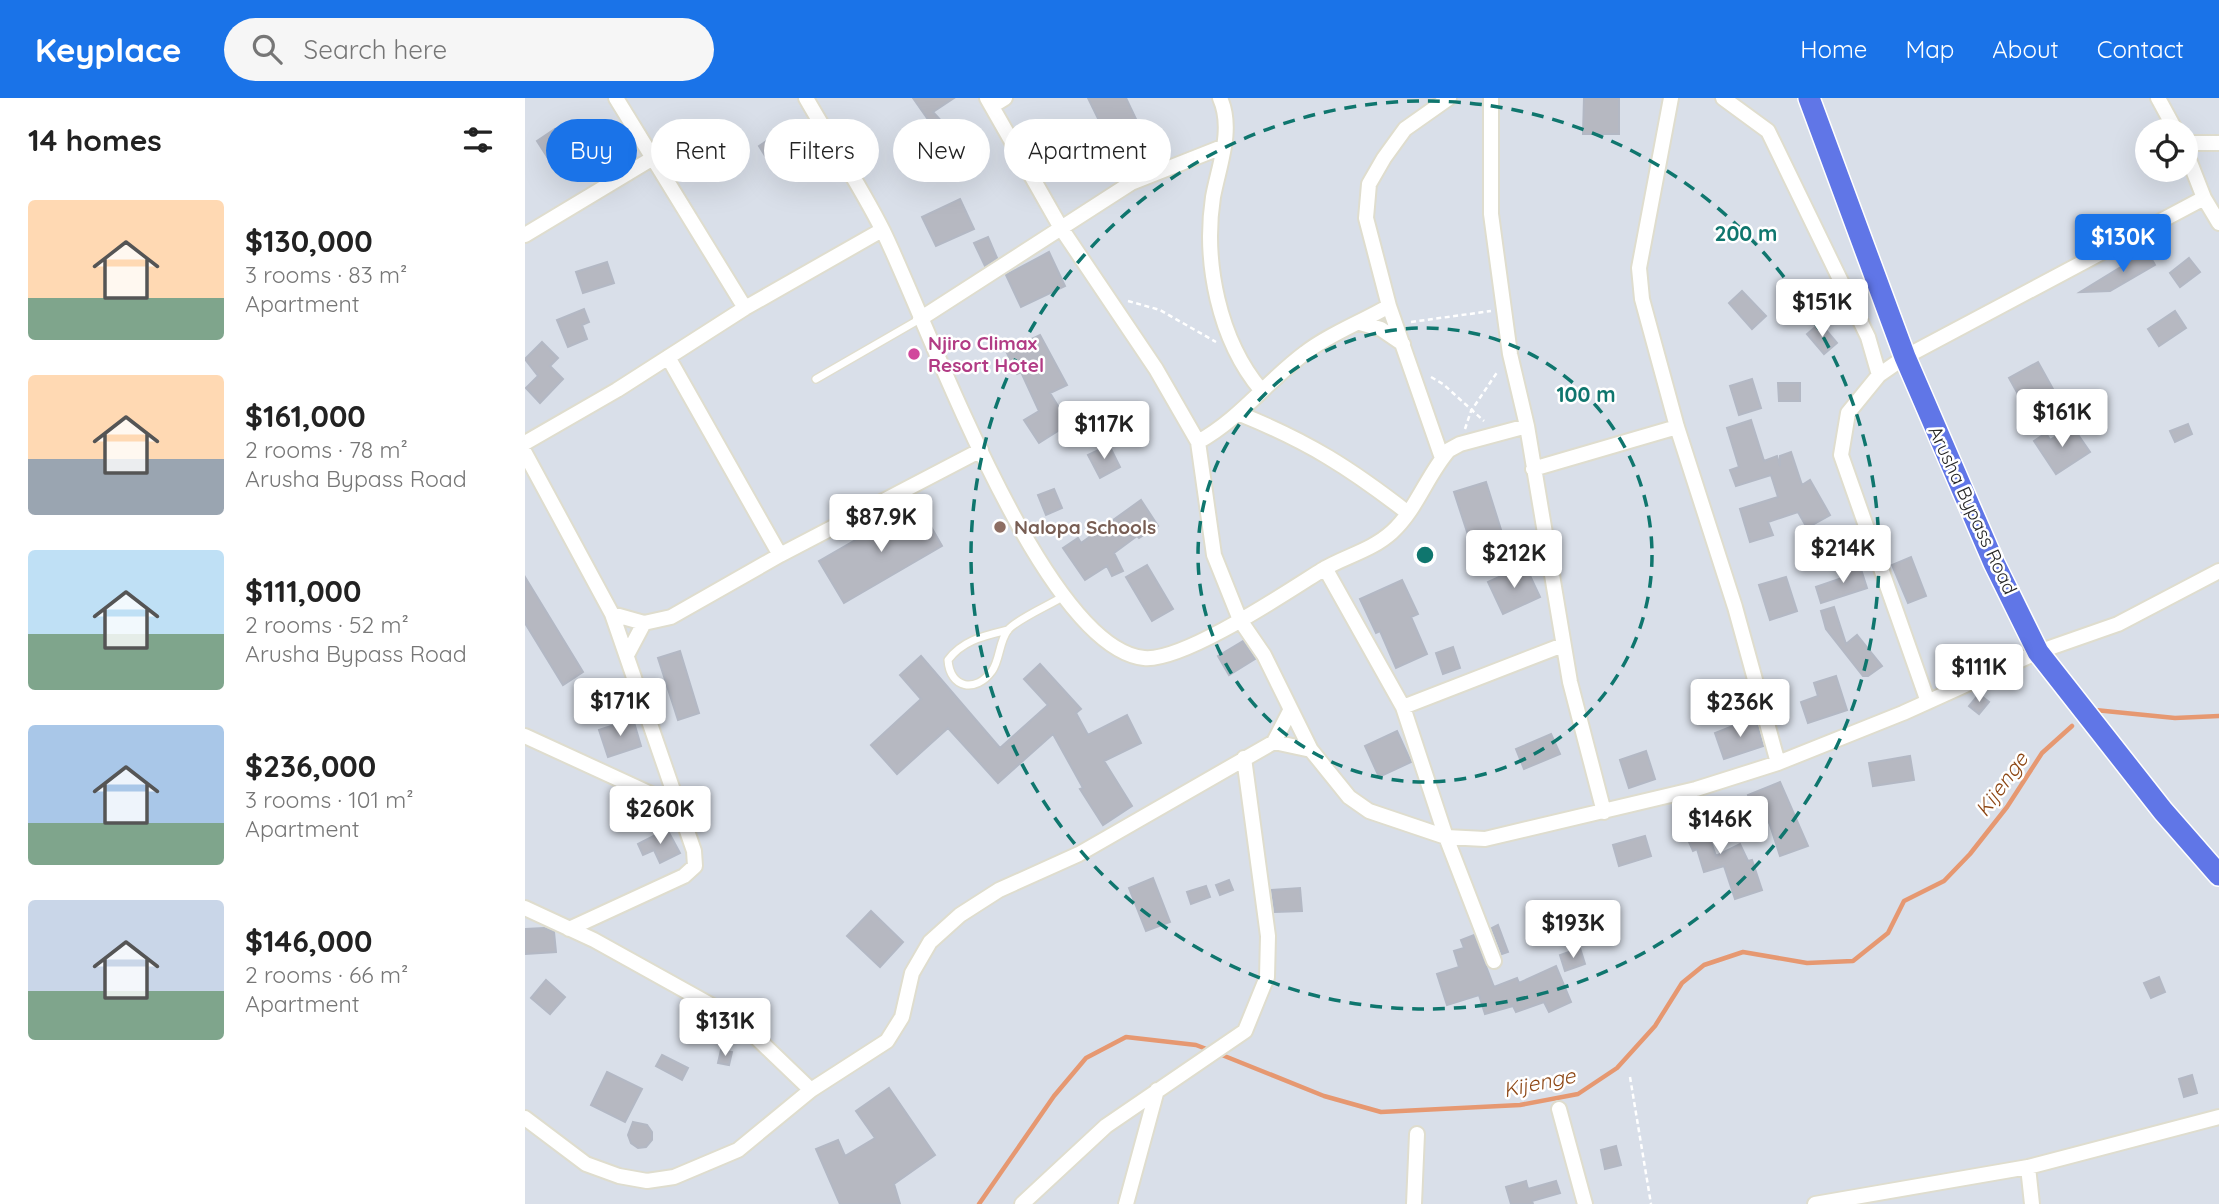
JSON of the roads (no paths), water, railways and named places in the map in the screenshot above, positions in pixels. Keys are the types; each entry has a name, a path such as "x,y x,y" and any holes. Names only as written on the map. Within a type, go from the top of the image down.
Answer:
{"main road":[{"name":"Arusha Bypass Road","path":"1809,98 1905,357 1989,551 2038,652 2163,811 2219,875"}],"street":[{"path":"616,98 651,156"},
{"path":"806,98 883,230 981,450 1024,533 1077,616 1110,646 1146,659 1165,656 1240,620 1325,568 1360,554 1390,534 1408,513 1442,458 1460,444 1527,426"},
{"path":"1005,98 990,102 1061,228 1156,369 1198,442 1214,555 1240,620 1264,655 1311,750 1349,797 1369,811 1446,837 1485,839 1696,789 1778,763 1928,702 2038,652 2118,624 2219,571"},
{"path":"1220,98 1227,121 1209,231 1211,263 1237,355 1261,390"},
{"path":"1442,458 1389,306 1366,218 1369,184 1405,129 1448,98"},
{"path":"1490,98 1492,214 1510,354 1527,426 1570,682 1604,812"},
{"path":"1671,98 1639,268 1648,330 1735,607 1778,763"},
{"path":"1723,98 1768,131 1868,337 1879,375"},
{"path":"2158,98 2169,119"},
{"path":"2198,143 2219,144"},
{"path":"921,319 1131,183 1222,147"},
{"path":"525,235 651,160"},
{"path":"667,182 745,308"},
{"path":"2198,182 2219,223"},
{"path":"1928,702 1841,455 1848,413 1879,375 1905,357 2204,198"},
{"path":"525,443 745,308 883,230"},
{"path":"1198,442 1240,414 1261,390 1307,351 1389,306"},
{"path":"1360,323 1381,329 1403,344"},
{"path":"667,357 780,555"},
{"path":"1240,414 1298,437 1354,471 1408,513"},
{"path":"1533,468 1677,427"},
{"path":"612,614 644,623 671,617 780,555 981,450"},
{"path":"525,453 612,614 694,850 695,866 684,876 569,929"},
{"path":"1325,568 1403,707 1446,837 1494,961"},
{"path":"627,655 644,623"},
{"path":"1403,707 1563,645"},
{"path":"525,1118 586,1164 619,1176 647,1181 684,1173 738,1150 811,1090 887,1041 902,1017 912,973 930,942 960,915 999,890 1079,854 1274,743 1290,711"},
{"path":"525,736 677,806"},
{"path":"1274,743 1311,750"},
{"path":"1022,1204 1106,1126 1245,1031 1267,977 1268,936 1244,758"},
{"path":"525,908 738,1020 811,1090"},
{"path":"1126,1204 1157,1090"},
{"path":"1559,1109 1585,1204"},
{"path":"1815,1204 1854,1201 2028,1167 2219,1117"},
{"path":"1414,1204 1417,1134"},
{"path":"2028,1167 2032,1204"}],"lane":[{"path":"816,379 921,319"},
{"path":"1008,630 993,670 982,681 971,684 954,681 949,674 948,660 965,643 1008,630 1064,596"}],"waterway":[{"path":"2095,710 2175,718 2219,716"},
{"name":"Kijenge","path":"1217,1053 1324,1096 1381,1112 1520,1105 1578,1094 1617,1068 1655,1026 1682,983 1704,965 1743,952 1807,963 1853,961 1888,933 1904,901 1944,881 1970,854 2007,807 2042,753 2072,726"},
{"name":"Kijenge","path":"979,1204 1054,1096 1086,1058 1126,1037 1196,1045 1209,1050"}],"place":[{"name":"Njiro Climax Resort Hotel","path":"914,354"},
{"name":"Nalopa Schools","path":"1000,527"}]}
